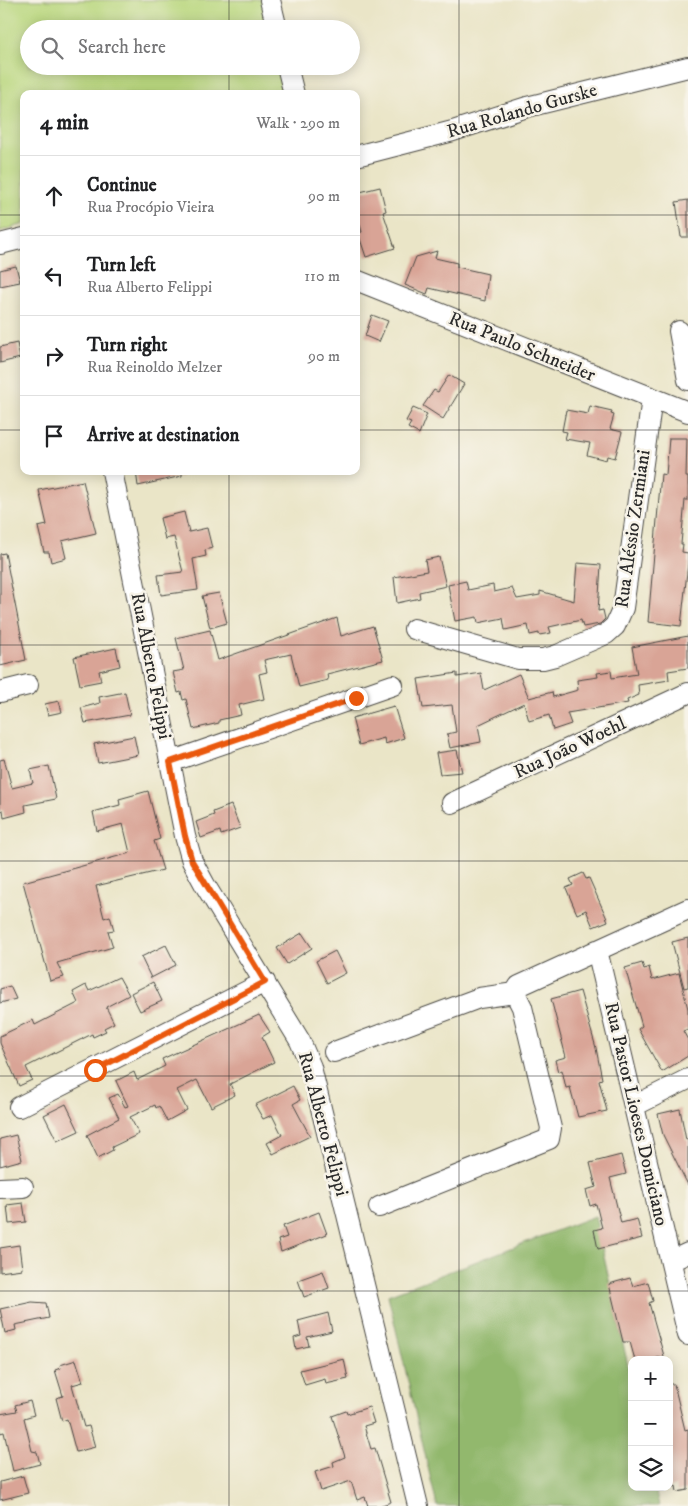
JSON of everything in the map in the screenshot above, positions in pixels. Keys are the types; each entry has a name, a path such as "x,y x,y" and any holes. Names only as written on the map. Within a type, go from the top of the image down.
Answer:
{"street":[{"path":"270,0 275,20"},
{"name":"Rua Rolando Gurske","path":"360,155 453,131 527,106 688,67"},
{"path":"289,75 293,90"},
{"path":"0,244 20,239"},
{"name":"Rua Paulo Schneider","path":"360,282 688,412"},
{"path":"679,331 688,380"},
{"name":"Rua Aléssio Zermiani","path":"414,629 518,659 529,660 555,656 606,634 615,626 623,608 652,398"},
{"name":"Rua Alberto Felippi","path":"113,475 185,836 192,861 300,1042 311,1067 418,1506"},
{"path":"0,692 28,685"},
{"path":"170,762 393,685"},
{"name":"Rua João Woehl","path":"452,802 688,693"},
{"path":"334,1052 479,998 517,989 597,950 688,910"},
{"name":"Rua Pastor Lioeses Domiciano","path":"597,950 634,1106 679,1257 688,1335"},
{"path":"19,1107 265,982"},
{"path":"379,1207 549,1139 551,1128 517,989"},
{"path":"634,1106 688,1079"},
{"path":"0,1188 23,1187"}],"green space":[{"path":"0,0 264,0 270,20 20,20 20,75 284,75 288,90 20,90 20,225 0,231"},
{"path":"595,1216 628,1366 628,1491 656,1491 659,1506 437,1506 388,1295"}],"building":[{"path":"380,187 386,211 383,212 395,248 366,257 360,239 360,232 362,232 360,225 360,192"},
{"path":"688,200 688,237 681,237 676,202"},
{"path":"437,251 435,258 457,263 457,267 488,274 485,301 429,288 427,294 405,285 416,257"},
{"path":"16,266 20,282 0,286 0,270"},
{"path":"372,315 388,321 379,342 365,336"},
{"path":"17,343 20,358 0,363 0,347"},
{"path":"449,375 464,384 443,419 423,406 434,390 438,392"},
{"path":"590,406 612,411 611,414 614,415 610,429 622,432 615,458 607,456 606,460 587,455 590,443 565,439 567,432 562,431 566,410 588,414"},
{"path":"413,408 427,414 419,434 408,428 411,423 406,421"},
{"path":"669,438 687,438 686,477 688,477 688,500 685,500 681,544 683,544 682,552 688,553 688,563 681,626 648,622 661,474 666,475"},
{"path":"137,475 182,475 182,476 138,486"},
{"path":"83,481 96,533 62,541 66,558 51,562 49,552 44,552 38,527 47,525 39,490"},
{"path":"184,512 189,532 207,528 212,548 205,550 206,556 193,559 198,590 161,595 158,575 183,572 174,537 165,539 160,518"},
{"path":"5,553 26,660 0,666 0,554"},
{"path":"439,557 446,586 419,592 420,598 397,603 394,577 427,571 425,560"},
{"path":"577,563 601,565 598,611 603,610 605,619 600,624 583,627 581,620 549,627 551,633 530,635 528,625 505,630 503,618 478,623 477,617 455,621 448,585 466,581 468,590 493,585 494,592 512,588 517,599 540,595 540,591 574,601"},
{"path":"219,593 227,623 210,628 202,596"},
{"path":"337,618 341,636 373,626 383,660 327,674 328,680 299,687 291,654 264,660 267,672 259,674 264,699 239,705 241,715 219,720 219,723 193,729 186,699 183,700 181,692 178,693 173,672 184,670 176,638 210,630 218,660"},
{"path":"688,636 688,668 668,671 669,680 638,685 639,695 627,700 628,703 567,713 571,724 553,730 549,715 529,721 524,703 478,725 481,742 450,748 447,734 456,732 452,705 423,708 418,679 457,673 457,677 481,673 484,690 519,674 529,698 552,692 553,697 578,690 577,680 598,677 597,673 611,671 612,678 637,674 632,647"},
{"path":"116,648 120,666 99,671 101,681 80,685 74,657"},
{"path":"125,692 130,715 85,723 81,708 100,703 99,697"},
{"path":"59,701 62,712 48,715 45,704"},
{"path":"394,706 404,738 385,744 384,738 359,745 352,718"},
{"path":"134,736 138,755 98,763 94,744"},
{"path":"457,750 462,772 440,774 436,753"},
{"path":"4,759 12,788 33,783 30,770 49,766 56,799 25,805 26,812 4,818 3,810 0,811 0,760"},
{"path":"148,791 160,839 154,841 163,870 96,886 104,918 110,916 114,930 108,931 113,947 57,963 64,977 50,981 23,882 130,853 123,824 97,831 93,812 120,805 119,799"},
{"path":"231,805 240,828 221,835 220,831 201,838 196,822 214,815 213,812"},
{"path":"583,873 586,879 589,878 608,921 593,927 586,910 577,914 566,888 573,885 570,879"},
{"path":"302,933 312,948 287,964 277,948"},
{"path":"688,938 688,987 684,988 672,942"},
{"path":"166,945 176,965 151,978 141,957"},
{"path":"335,951 346,973 327,983 316,961"},
{"path":"642,963 644,969 649,967 652,980 679,973 688,1009 688,1029 683,1031 688,1040 688,1056 662,1072 638,1029 642,1026 625,968"},
{"path":"119,977 129,995 106,1007 114,1023 104,1028 106,1031 93,1037 92,1034 26,1067 32,1080 19,1086 0,1043 0,1036 33,1020 35,1025 78,1003 73,992 86,985 89,991"},
{"path":"153,982 162,1001 140,1011 131,993"},
{"path":"10,986 16,999 0,1003 0,989"},
{"path":"580,991 596,1048 602,1079 599,1080 607,1111 578,1117 570,1087 566,1088 562,1070 558,1072 555,1060 566,1057 551,999"},
{"path":"259,1015 270,1032 262,1037 274,1062 230,1084 235,1095 211,1107 197,1080 177,1090 187,1110 167,1121 159,1106 156,1108 155,1105 130,1117 139,1134 112,1147 113,1150 98,1158 87,1135 119,1118 109,1098 118,1094 125,1107 128,1106 116,1081 134,1072 137,1080 165,1066 162,1059"},
{"path":"293,1086 300,1100 293,1104 310,1136 273,1154 267,1143 282,1135 272,1115 263,1119 255,1105"},
{"path":"66,1104 79,1131 57,1141 44,1115"},
{"path":"680,1109 686,1140 688,1139 688,1185 663,1135 658,1114"},
{"path":"16,1135 22,1160 0,1166 0,1139"},
{"path":"621,1155 626,1174 610,1178 621,1223 637,1219 642,1238 598,1249 594,1230 602,1228 596,1204 590,1206 586,1190 596,1187 590,1163"},
{"path":"23,1203 26,1222 9,1224 7,1205"},
{"path":"319,1212 327,1234 281,1252 278,1240 287,1237 283,1226"},
{"path":"19,1245 22,1269 0,1272 0,1248"},
{"path":"323,1271 329,1288 304,1297 298,1280"},
{"path":"630,1278 633,1286 648,1282 653,1301 649,1303 664,1356 634,1356 630,1342 623,1342 609,1284"},
{"path":"32,1302 46,1303 49,1318 15,1325 16,1330 5,1333 0,1309"},
{"path":"328,1313 332,1331 307,1337 309,1346 296,1349 294,1338 301,1336 298,1321"},
{"path":"344,1359 348,1379 326,1384 325,1379 305,1385 300,1370"},
{"path":"76,1360 83,1382 72,1385 84,1427 89,1426 95,1447 76,1452 67,1419 62,1421 56,1398 63,1396 55,1370 61,1368 60,1365"},
{"path":"673,1384 685,1430 688,1429 688,1490 677,1492 676,1486 673,1487"},
{"path":"30,1401 34,1415 24,1418 32,1451 37,1452 40,1464 13,1471 4,1432 0,1433 0,1414 17,1411 15,1405"},
{"path":"369,1407 374,1423 364,1426 371,1449 375,1448 391,1502 379,1506 368,1506 365,1497 357,1500 351,1481 321,1491 315,1472 334,1466 333,1462 345,1457 332,1416 346,1411 347,1414"},
{"path":"23,1476 28,1493 0,1500 0,1482"}],"route":[{"path":"95,1070 265,982 192,861 170,762 356,698"}]}
